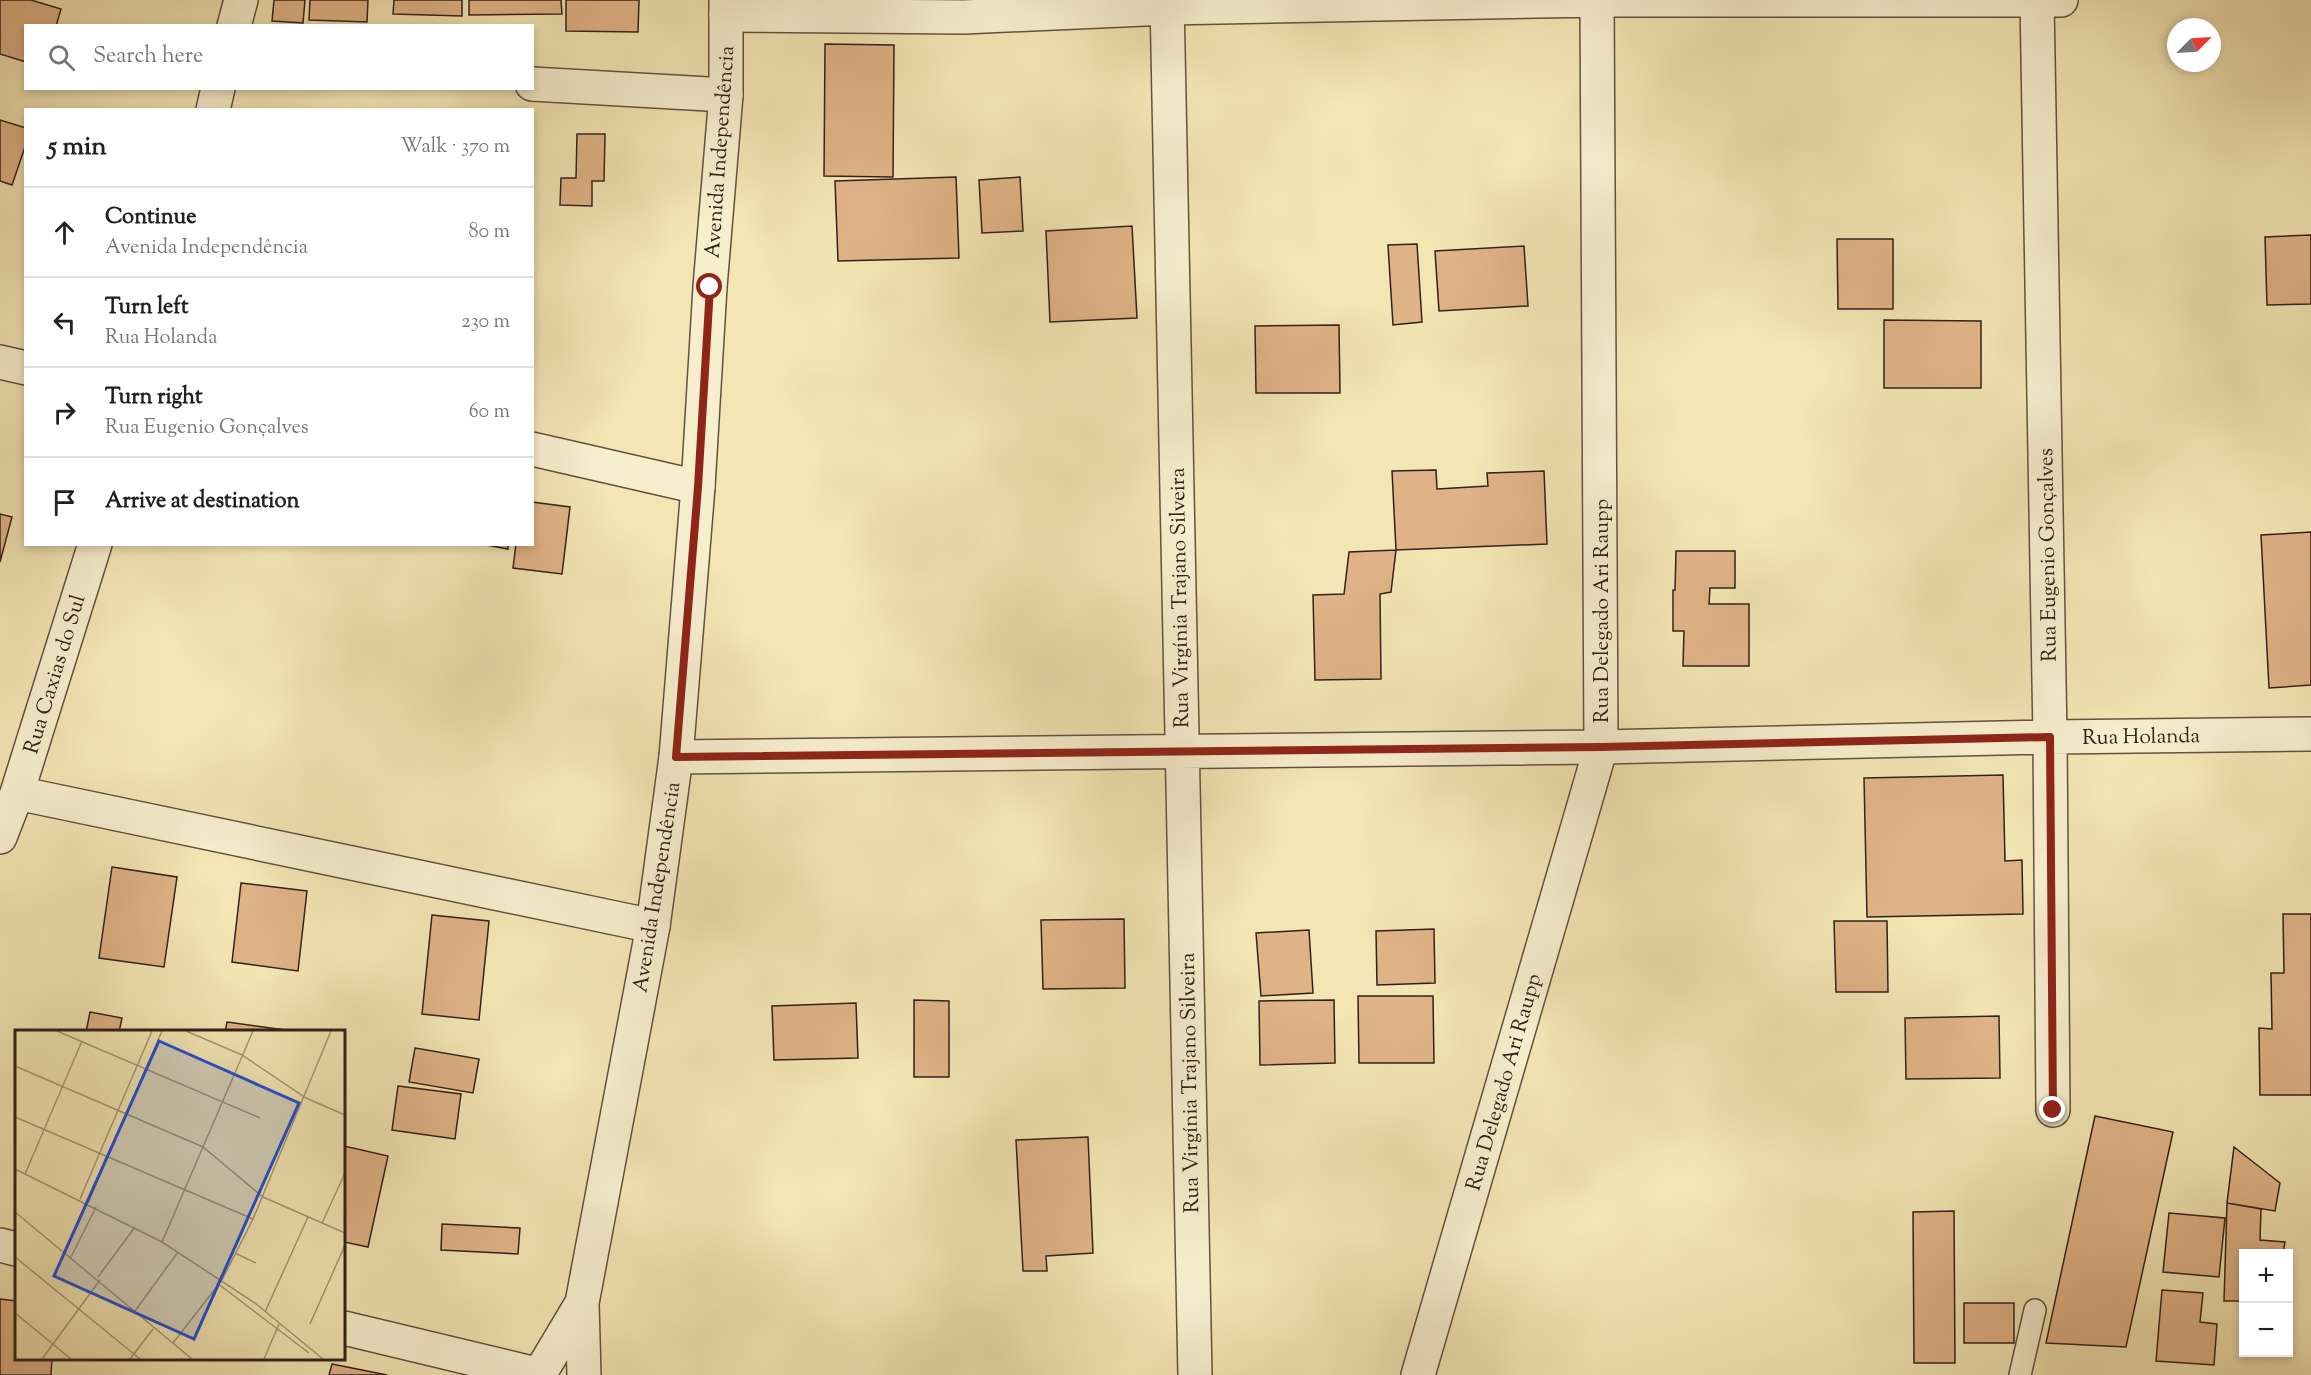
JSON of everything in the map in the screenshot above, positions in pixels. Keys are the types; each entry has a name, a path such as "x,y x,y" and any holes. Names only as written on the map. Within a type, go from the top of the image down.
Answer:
{"street":[{"path":"235,24 241,0"},
{"path":"726,7 964,17 1167,4 1597,0 2045,0"},
{"name":"Rua Delegado Ari Raupp","path":"1418,1375 1601,747 1597,0"},
{"name":"Rua Eugenio Gonçalves","path":"2045,0 2053,1110"},
{"name":"Rua Virgínia Trajano Silveira","path":"1167,4 1195,1375"},
{"name":"Avenida Independência","path":"584,1375 582,1302 653,926 676,757 726,95 726,7"},
{"path":"534,84 726,95"},
{"path":"213,108 218,90"},
{"path":"0,362 24,368"},
{"path":"534,449 698,487"},
{"name":"Rua Caxias do Sul","path":"0,837 17,793 94,546"},
{"name":"Rua Holanda","path":"676,757 1601,747 2311,734"},
{"path":"17,793 653,926"},
{"path":"0,1245 15,1249"},
{"name":"Avenida Independência","path":"540,1375 582,1302"},
{"path":"345,1328 540,1375"}],"lane":[{"path":"2020,1375 2035,1310"}],"building":[{"path":"0,0 31,0 61,9 57,24 24,24 24,61 0,54"},
{"path":"274,0 305,0 303,23 272,21"},
{"path":"310,0 368,0 367,22 309,20"},
{"path":"394,0 462,0 462,16 393,14"},
{"path":"469,0 561,0 562,14 469,15"},
{"path":"566,0 639,0 638,32 566,31"},
{"path":"825,44 894,45 893,177 824,176"},
{"path":"0,120 24,127 24,150 12,185 0,181"},
{"path":"577,134 605,134 604,181 592,181 592,206 560,205 561,178 576,178"},
{"path":"956,177 959,258 838,261 835,181"},
{"path":"1020,177 1023,231 982,233 979,180"},
{"path":"1132,226 1137,318 1050,322 1046,231"},
{"path":"2311,235 2311,304 2267,305 2265,237"},
{"path":"1837,239 1893,239 1893,309 1838,309"},
{"path":"1417,244 1422,322 1393,325 1388,245"},
{"path":"1524,246 1528,306 1439,311 1435,251"},
{"path":"1884,320 1981,321 1981,388 1884,388"},
{"path":"1339,325 1340,393 1256,393 1255,326"},
{"path":"1436,470 1437,489 1488,486 1487,473 1544,471 1547,544 1396,550 1392,471"},
{"path":"534,502 570,507 562,574 513,568 516,546 534,546"},
{"path":"0,514 12,517 0,562"},
{"path":"2311,532 2311,685 2269,688 2261,535"},
{"path":"492,546 508,546 508,549"},
{"path":"1396,550 1391,592 1380,594 1381,679 1315,680 1313,595 1344,594 1349,552"},
{"path":"1676,551 1735,551 1735,588 1710,588 1709,604 1749,604 1749,666 1683,666 1684,631 1673,631"},
{"path":"2003,775 2005,861 2022,860 2023,914 1867,917 1864,778"},
{"path":"112,867 177,877 164,967 99,958"},
{"path":"241,883 307,891 298,971 232,962"},
{"path":"2283,914 2311,914 2311,1095 2260,1095 2259,1028 2272,1029 2271,973 2284,973"},
{"path":"432,915 489,921 479,1020 422,1014"},
{"path":"1124,919 1125,988 1043,989 1041,920"},
{"path":"1834,921 1887,921 1888,992 1836,992"},
{"path":"1434,929 1435,983 1377,985 1376,931"},
{"path":"1309,930 1313,993 1261,996 1256,933"},
{"path":"1358,996 1433,996 1434,1063 1359,1063"},
{"path":"914,1000 949,1001 949,1077 914,1077"},
{"path":"1334,1000 1335,1063 1260,1065 1259,1001"},
{"path":"856,1003 858,1058 774,1060 772,1006"},
{"path":"90,1012 122,1018 119,1030 86,1030"},
{"path":"1999,1016 2000,1078 1906,1079 1905,1018"},
{"path":"227,1022 285,1030 225,1030"},
{"path":"415,1048 479,1059 473,1093 409,1082"},
{"path":"398,1086 461,1094 455,1139 392,1130"},
{"path":"2095,1116 2173,1132 2126,1347 2046,1343"},
{"path":"1088,1137 1093,1253 1046,1256 1047,1271 1023,1271 1016,1140"},
{"path":"345,1146 388,1156 368,1247 345,1242"},
{"path":"2234,1147 2280,1183 2275,1211 2227,1203"},
{"path":"2227,1203 2261,1209 2260,1240 2285,1242 2284,1249 2239,1249 2239,1301 2224,1301"},
{"path":"1954,1211 1955,1363 1914,1363 1913,1212"},
{"path":"2169,1213 2225,1218 2219,1277 2163,1272"},
{"path":"442,1224 520,1228 518,1254 441,1250"},
{"path":"2162,1290 2203,1293 2200,1322 2217,1324 2214,1365 2156,1361"},
{"path":"0,1299 15,1301 15,1360 52,1360 51,1375 0,1375"},
{"path":"1964,1303 2014,1303 2014,1343 1964,1343"},
{"path":"332,1364 387,1375 329,1375"}],"route":[{"path":"710,287 698,487 676,757 1601,747 2050,737 2053,1110"}]}
